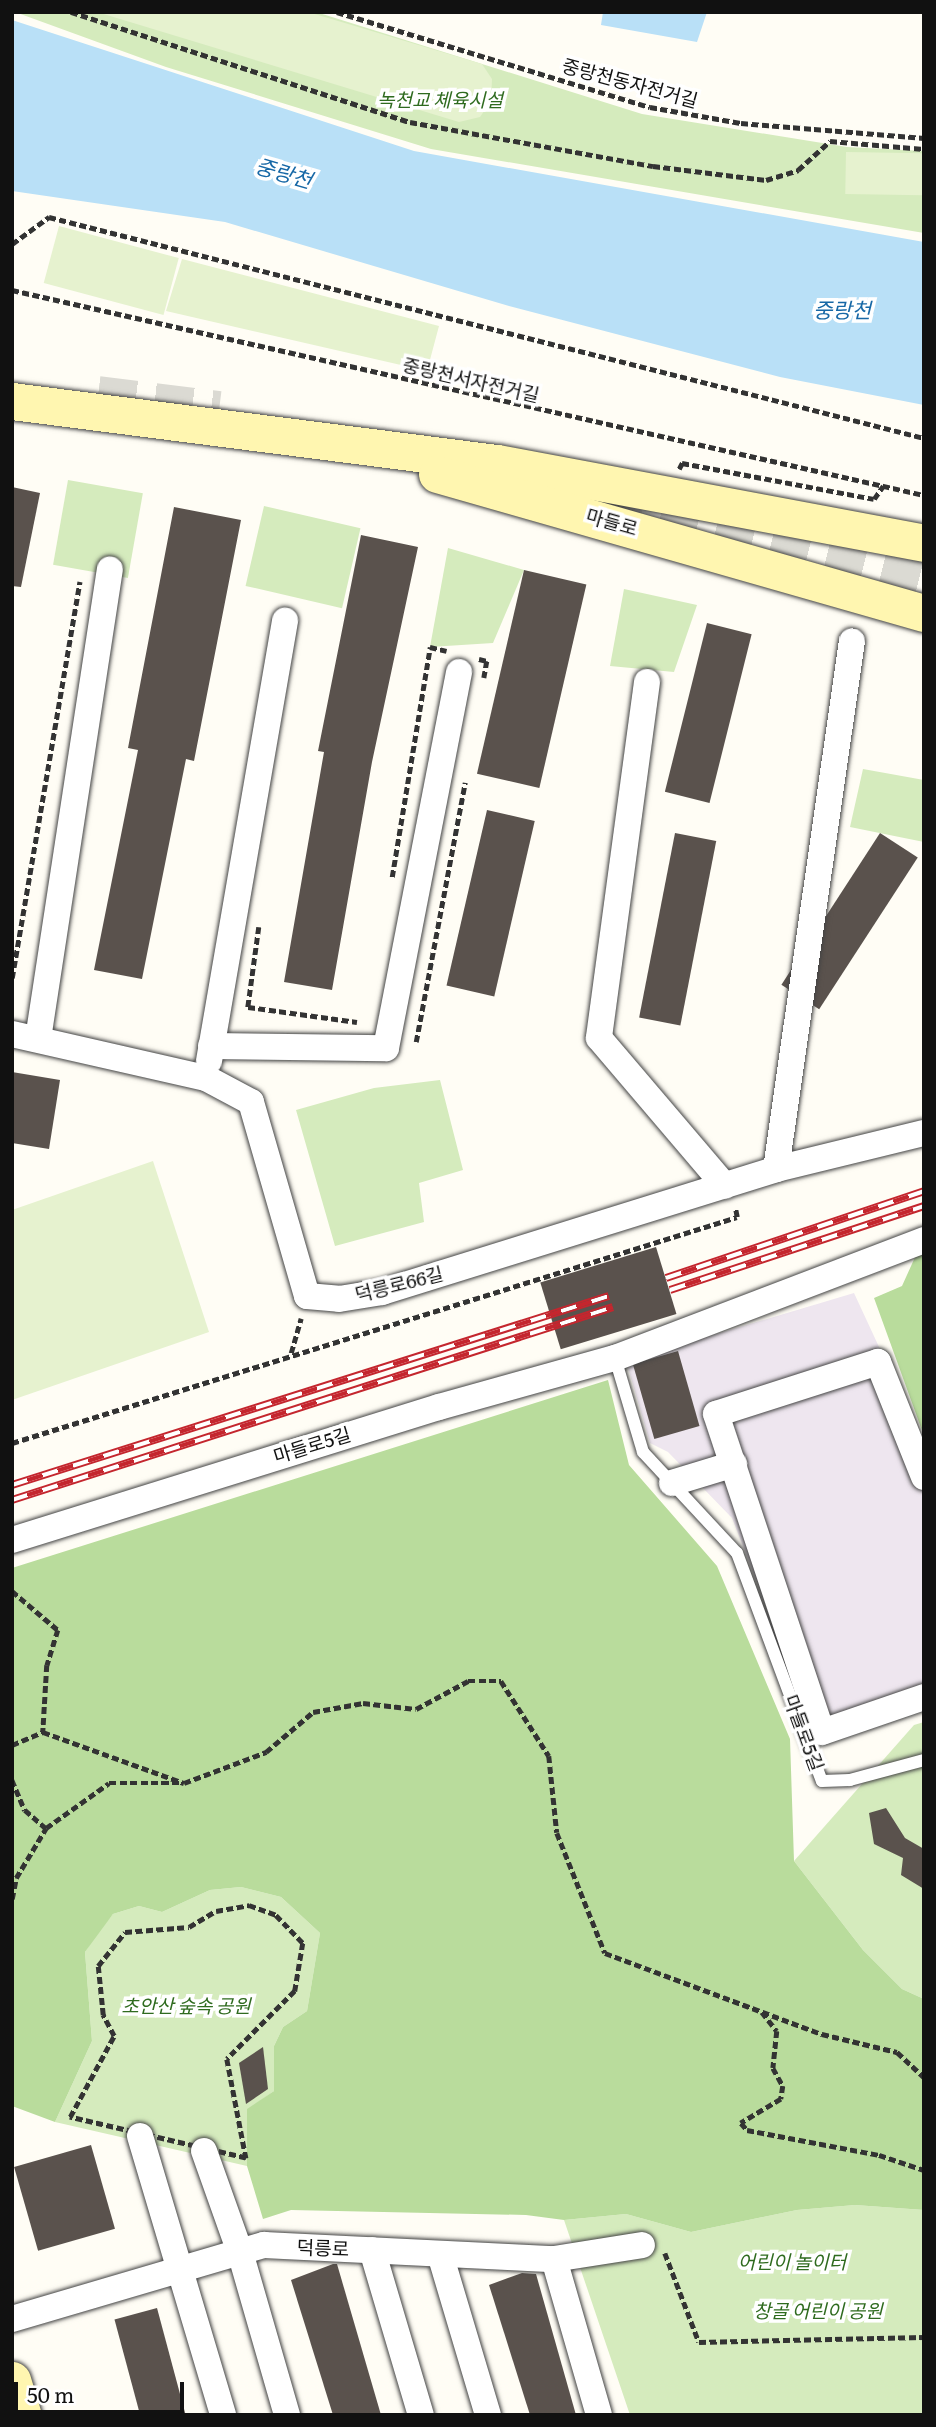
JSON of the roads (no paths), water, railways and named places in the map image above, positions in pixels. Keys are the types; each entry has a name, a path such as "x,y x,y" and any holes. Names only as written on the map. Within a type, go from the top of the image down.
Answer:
{"main road":[{"name":"마들로","path":"12,401 497,463 671,493 924,542"},
{"name":"마들로","path":"298,436 924,613"},
{"path":"828,585 811,569 811,542 828,528 852,528"},
{"path":"12,2380 23,2415"}],"street":[{"path":"38,1040 110,569"},
{"path":"12,1034 206,1078 285,621"},
{"path":"776,1169 852,641"},
{"path":"211,1046 386,1048 463,661"},
{"path":"647,682 599,1038 728,1185"},
{"name":"덕릉로66길","path":"206,1078 251,1102 307,1296 339,1299 382,1292 776,1169 924,1132"},
{"name":"마들로5길","path":"12,1540 439,1407 615,1358 924,1240"},
{"path":"924,1477 878,1362 716,1414 822,1732 924,1697"},
{"path":"672,1483 734,1464"},
{"path":"140,2136 223,2415"},
{"path":"204,2151 240,2252 287,2415"},
{"name":"덕릉로","path":"12,2319 264,2245 554,2259 642,2245"},
{"path":"372,2250 421,2415"},
{"path":"440,2254 488,2415"},
{"path":"554,2259 599,2415"}],"lane":[{"name":"마들로5길","path":"615,1358 643,1452 737,1553 822,1781 850,1780 924,1760"}],"water":[{"path":"603,12 707,12 697,42 601,25"},
{"name":"중랑천","path":"12,20 414,151 924,242 924,405 780,377 509,306 225,222 12,191"}],"tunnel":[{"path":"98,395 219,410"},
{"path":"550,488 924,580"}],"railway":[{"path":"666,1278 924,1191"},
{"path":"670,1290 924,1206"},
{"path":"12,1485 609,1296"},
{"path":"12,1500 613,1307"}],"park label":[{"name":"녹천교 체육시설","path":"440,100"},
{"name":"초안산 숲속 공원","path":"186,2006"},
{"name":"어린이 놀이터","path":"792,2262"},
{"name":"창골 어린이 공원","path":"818,2311"}]}
